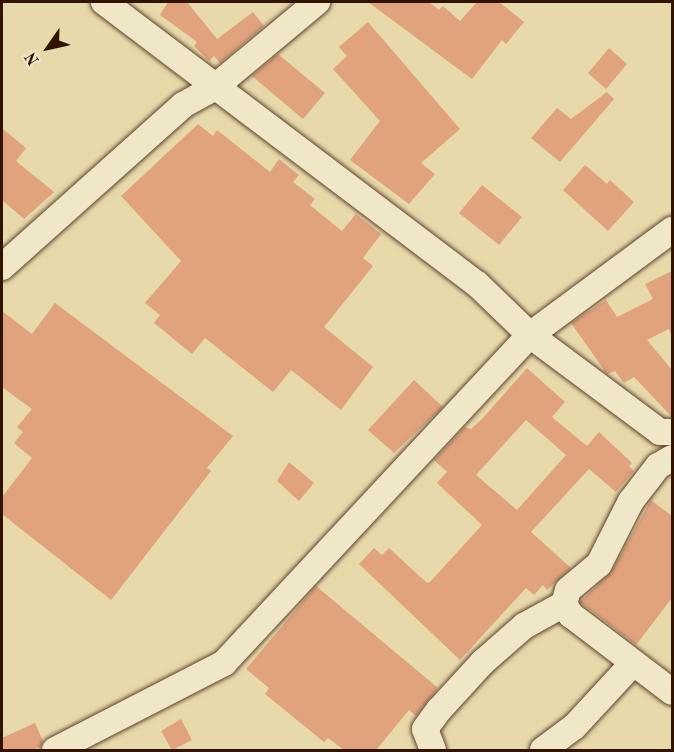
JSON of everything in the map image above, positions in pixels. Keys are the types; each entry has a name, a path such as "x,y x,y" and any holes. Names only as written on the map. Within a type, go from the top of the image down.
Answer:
{"street":[{"path":"104,2 477,284 530,335 668,436"},
{"path":"2,267 183,105 215,87 317,2"},
{"path":"55,750 224,663 530,335 672,230"},
{"path":"433,750 424,729 439,710 483,662 524,626 564,604 568,590 599,564 631,501 657,466 672,458"},
{"path":"564,604 571,615 672,692"},
{"path":"543,750 574,727 633,663"}],"building":[{"path":"168,2 187,2 217,39 253,12 264,26 220,63 214,56 209,61 194,46 197,42 160,15"},
{"path":"368,2 429,2 439,10 443,6 460,21 477,2 499,2 524,22 506,44 502,40 472,79"},
{"path":"368,22 460,129 421,163 435,174 409,204 350,160 380,121 333,69 347,56 339,47"},
{"path":"609,48 627,64 606,89 588,73"},
{"path":"278,54 325,93 303,119 252,76"},
{"path":"607,92 614,99 560,162 531,138 557,108 571,119"},
{"path":"198,124 213,136 217,130 270,172 279,159 299,175 293,182 315,199 310,205 342,231 356,214 381,234 363,258 373,266 324,327 373,367 341,410 291,370 273,392 205,338 192,354 154,323 160,315 145,303 181,261 121,196"},
{"path":"2,128 26,148 16,161 54,192 24,219 2,200"},
{"path":"585,165 607,184 610,180 634,202 608,231 563,190"},
{"path":"482,185 522,217 499,245 459,213"},
{"path":"672,271 672,337 669,329 647,340 672,370 672,417 634,377 624,383 615,371 607,374 571,323 606,300 617,317 653,299 645,284"},
{"path":"55,303 233,436 207,468 211,471 111,600 2,514 2,497 32,458 14,443 23,432 17,427 32,409 2,387 2,311 32,334"},
{"path":"527,368 565,402 552,417 587,446 599,432 632,463 629,466 634,471 616,492 589,469 531,532 571,568 547,590 543,585 534,595 526,588 460,660 359,564 374,548 382,555 389,548 427,583 482,525 437,483 447,472 434,460 465,427 471,429","holes":["526,420 566,455 517,510 476,475"]},
{"path":"414,380 443,407 394,453 368,430"},
{"path":"289,462 314,483 299,501 277,481"},
{"path":"651,500 672,516 672,598 636,645 580,602 612,571"},
{"path":"316,586 438,688 416,716 409,710 376,750 344,750 328,738 324,742 265,694 269,688 246,669"},
{"path":"181,719 192,740 172,750 161,731"},
{"path":"35,723 43,741 41,747 32,750 2,750 2,738"}]}
